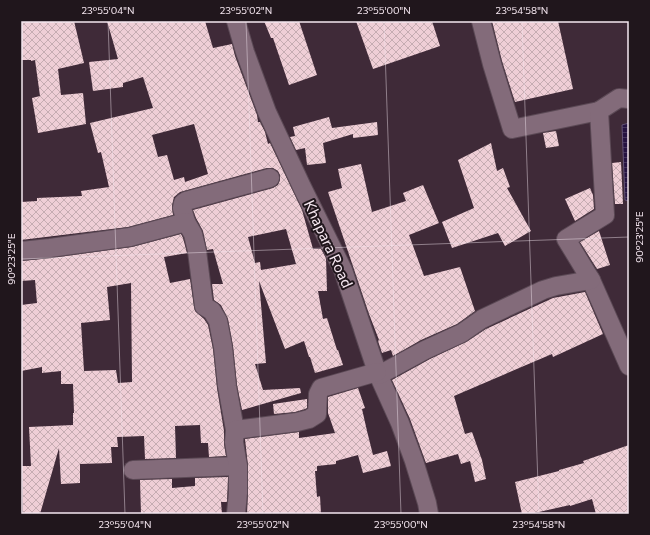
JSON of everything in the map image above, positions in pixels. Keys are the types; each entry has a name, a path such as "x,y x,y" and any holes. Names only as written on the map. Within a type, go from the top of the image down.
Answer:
{"street":[{"name":"Khapara Road","path":"236,21 267,112 343,270 378,374 400,422 429,514"},
{"path":"481,21 492,64 512,129 599,111 619,98 629,99"},
{"path":"599,111 605,215 566,239 591,280 629,366"},
{"path":"236,514 238,466 234,442 235,430 227,386 223,347 218,321 212,311 204,306 197,251 193,234 186,222 182,208 183,203 186,201 270,178"},
{"path":"21,251 130,237 186,222"},
{"path":"235,430 297,422 309,419 317,414 318,394 320,388 378,374 462,333 482,319 543,290 556,286 591,280"},
{"path":"133,470 238,466"}],"shaded area":[{"path":"629,123 629,201 625,200 622,125"}],"building":[{"path":"21,21 74,21 84,63 58,69 61,95 83,93 86,124 38,133 32,98 40,96 35,60 21,60"},
{"path":"107,21 205,21 213,48 232,44 257,115 258,122 260,122 265,132 268,144 270,143 302,210 313,249 321,249 326,258 327,291 318,291 323,319 327,318 343,365 315,373 304,341 285,349 259,281 266,363 255,364 263,390 300,388 301,393 242,410 228,319 221,305 214,300 212,284 223,284 213,249 207,250 203,231 193,210 273,188 278,185 280,175 278,171 273,168 267,168 180,192 174,197 172,206 173,215 128,227 21,240 21,202 37,201 37,198 82,196 81,191 109,187 101,152 98,153 90,123 153,108 143,77 123,83 123,87 93,91 89,62 118,59","holes":["194,124 208,174 185,182 184,177 174,180 167,155 158,157 152,135","286,229 296,264 261,270 260,262 255,263 248,237"]},
{"path":"264,21 299,21 317,75 289,85 273,38 271,38"},
{"path":"356,21 432,21 440,46 373,69"},
{"path":"492,21 558,21 573,89 515,102 502,61"},
{"path":"329,117 332,128 377,122 378,135 353,138 353,134 323,143 326,163 307,165 305,148 296,150 290,137 295,136 293,127"},
{"path":"556,131 559,146 546,148 543,133"},
{"path":"491,143 497,171 503,168 510,187 507,188 531,231 505,246 498,233 452,248 442,222 474,208 458,160"},
{"path":"621,162 623,204 615,204 612,163"},
{"path":"361,164 372,212 406,201 403,193 423,185 439,223 409,235 424,276 460,267 475,311 457,324 421,340 393,356 391,350 382,353 379,340 328,192 342,188 338,169"},
{"path":"590,188 593,195 594,209 575,221 565,199"},
{"path":"599,231 610,265 597,269 580,242"},
{"path":"181,234 183,238 187,253 164,257 170,283 190,279 195,311 208,325 213,349 226,456 209,457 208,443 201,443 200,425 175,426 176,458 145,459 144,436 117,437 118,447 111,447 112,463 80,464 80,483 61,484 59,448 40,514 23,514 22,466 31,466 29,427 73,425 74,413 73,384 61,384 61,371 42,373 42,367 21,371 21,305 37,303 35,280 21,281 21,261 132,247","holes":["131,283 132,382 118,383 116,370 84,371 81,323 110,320 107,287"]},
{"path":"585,292 603,334 553,357 552,354 454,396 465,434 472,432 482,460 486,479 475,482 470,461 461,464 458,454 426,463 410,419 392,380 430,359 466,342 486,329 553,298"},
{"path":"358,388 365,408 362,409 373,455 387,451 391,466 363,473 358,455 336,461 336,464 317,466 317,471 315,471 317,497 320,496 321,514 247,514 248,466 245,439 299,432 299,438 335,433 328,413 328,397"},
{"path":"307,399 307,408 305,409 295,412 274,414 273,404"},
{"path":"629,445 629,514 596,514 592,499 570,506 530,514 522,514 515,482 584,463 583,461"},
{"path":"228,477 227,502 221,502 222,514 141,514 140,480 172,479 172,488 195,486 195,478"}]}
